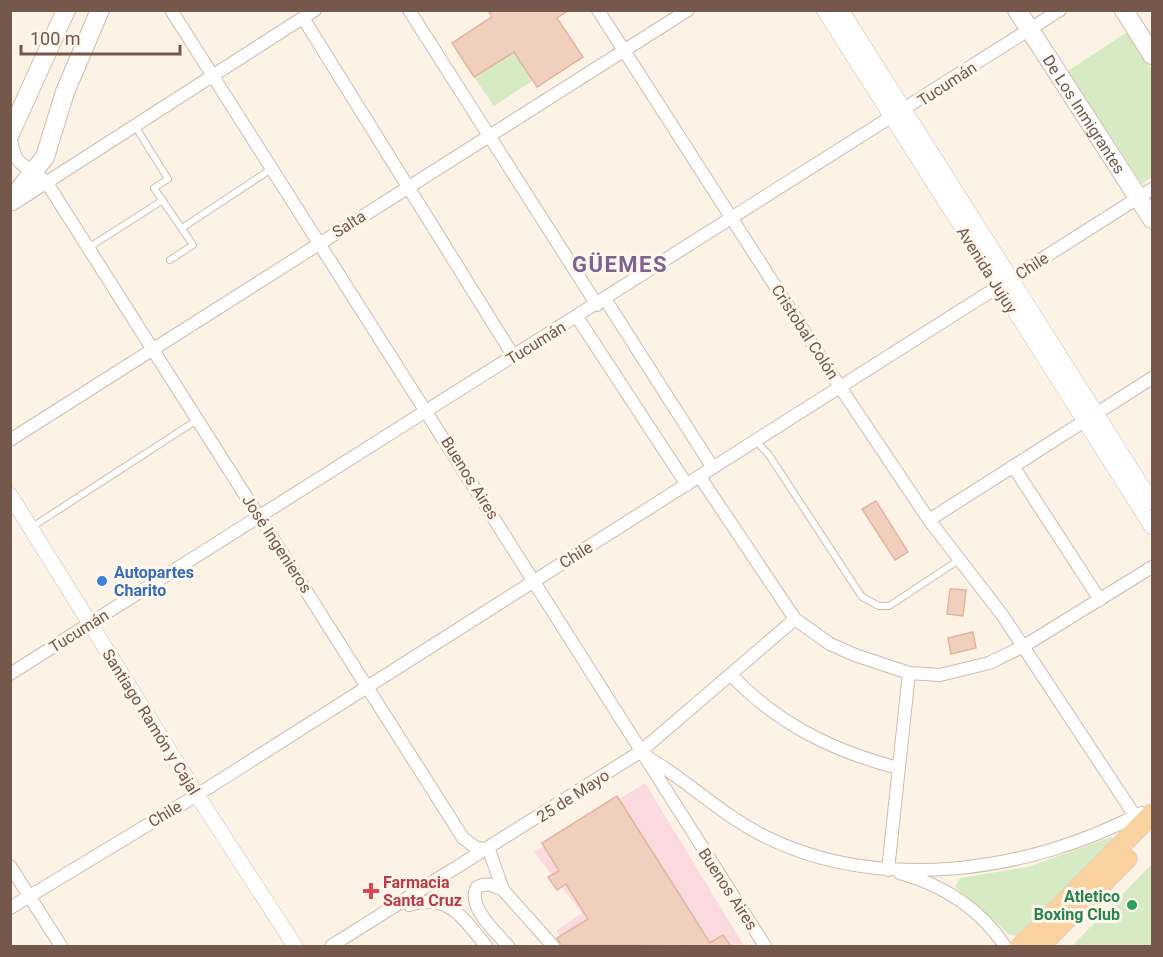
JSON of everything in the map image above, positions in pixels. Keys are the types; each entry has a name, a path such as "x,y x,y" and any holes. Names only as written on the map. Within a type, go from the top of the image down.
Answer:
{"main road":[{"path":"11,133 66,10"},
{"path":"10,201 40,178 65,92 100,10"},
{"name":"De Los Inmigrantes","path":"1017,10 1146,193 1152,219"},
{"path":"1124,10 1152,55"},
{"path":"1020,946 1145,822"},
{"path":"1040,946 1145,822"}],"street":[{"name":"Buenos Aires","path":"171,10 274,168 535,581 640,752 765,946"},
{"path":"10,205 40,178 135,126 315,10"},
{"path":"409,10 489,137 713,468"},
{"name":"Cristobal Colón","path":"598,10 840,387 929,520 1024,646 1145,822"},
{"name":"Salta","path":"10,440 688,10"},
{"name":"Avenida Jujuy","path":"824,10 898,115 1090,418 1152,527"},
{"name":"Avenida Jujuy","path":"841,10 898,115"},
{"name":"Tucumán","path":"10,674 261,518 1060,10"},
{"path":"303,18 514,357"},
{"name":"José Ingenieros","path":"11,133 14,155 18,163 40,178 88,248 463,838 475,847 489,849"},
{"name":"Chile","path":"10,908 197,795 1146,193"},
{"path":"578,317 687,485"},
{"path":"929,520 1152,378"},
{"name":"Avenida Jujuy","path":"1090,418 1152,502"},
{"path":"1013,466 1100,600"},
{"path":"700,477 795,619 830,644 855,656 909,673 939,675 989,663 1024,646 1152,567"},
{"name":"Santiago Ramón y Cajal","path":"10,495 197,795 295,946"},
{"name":"25 de Mayo","path":"331,946 489,849 640,752 795,619"},
{"path":"888,870 909,673"},
{"path":"731,675 762,705 792,727 831,747 898,768"},
{"path":"640,752 675,775 720,812 765,837 828,858 918,878 953,895 986,922 1005,946"},
{"path":"888,870 965,868 1032,854 1113,827 1145,822 1152,807"},
{"path":"489,849 494,871 503,890 553,946"},
{"path":"10,866 62,946"},
{"path":"953,895 952,877 965,868"},
{"path":"503,890 489,884 482,884 477,887 473,896 476,906 508,946"},
{"path":"388,912 424,900 440,902 486,946"}],"lane":[{"path":"135,126 168,179 154,188 193,244 170,260"},
{"path":"182,228 274,168"},
{"path":"88,248 163,200"},
{"path":"31,527 197,420"},
{"path":"756,441 769,455 862,597 870,603 889,606 959,560"}],"shaded area":[{"path":"645,783 744,946 569,946 556,931 582,913 534,852"}],"green space":[{"path":"1127,32 1152,70 1152,177 1142,184 1068,71"},
{"path":"514,52 532,81 494,106 474,77"},
{"path":"1111,837 1115,839 1019,936 1010,935 955,887 960,878 1028,867"},
{"name":"Atletico Boxing Club","path":"1152,864 1152,946 1072,946"}],"building":[{"path":"488,10 569,10 557,18 583,57 537,87 514,52 474,77 452,43 492,17"},
{"path":"876,501 908,552 895,560 862,509"},
{"path":"950,589 966,590 963,616 947,614"},
{"path":"973,632 976,648 951,654 948,638"},
{"path":"617,796 710,943 723,935 731,946 561,945 557,938 588,919 566,884 557,890 548,877 559,871 542,843"}],"place":[{"name":"Autopartes Charito","path":"102,581"},
{"name":"Farmacia Santa Cruz","path":"371,891"},
{"name":"Atletico Boxing Club","path":"1132,905"}],"district":[{"name":"GÜEMES","path":"620,264"}]}
